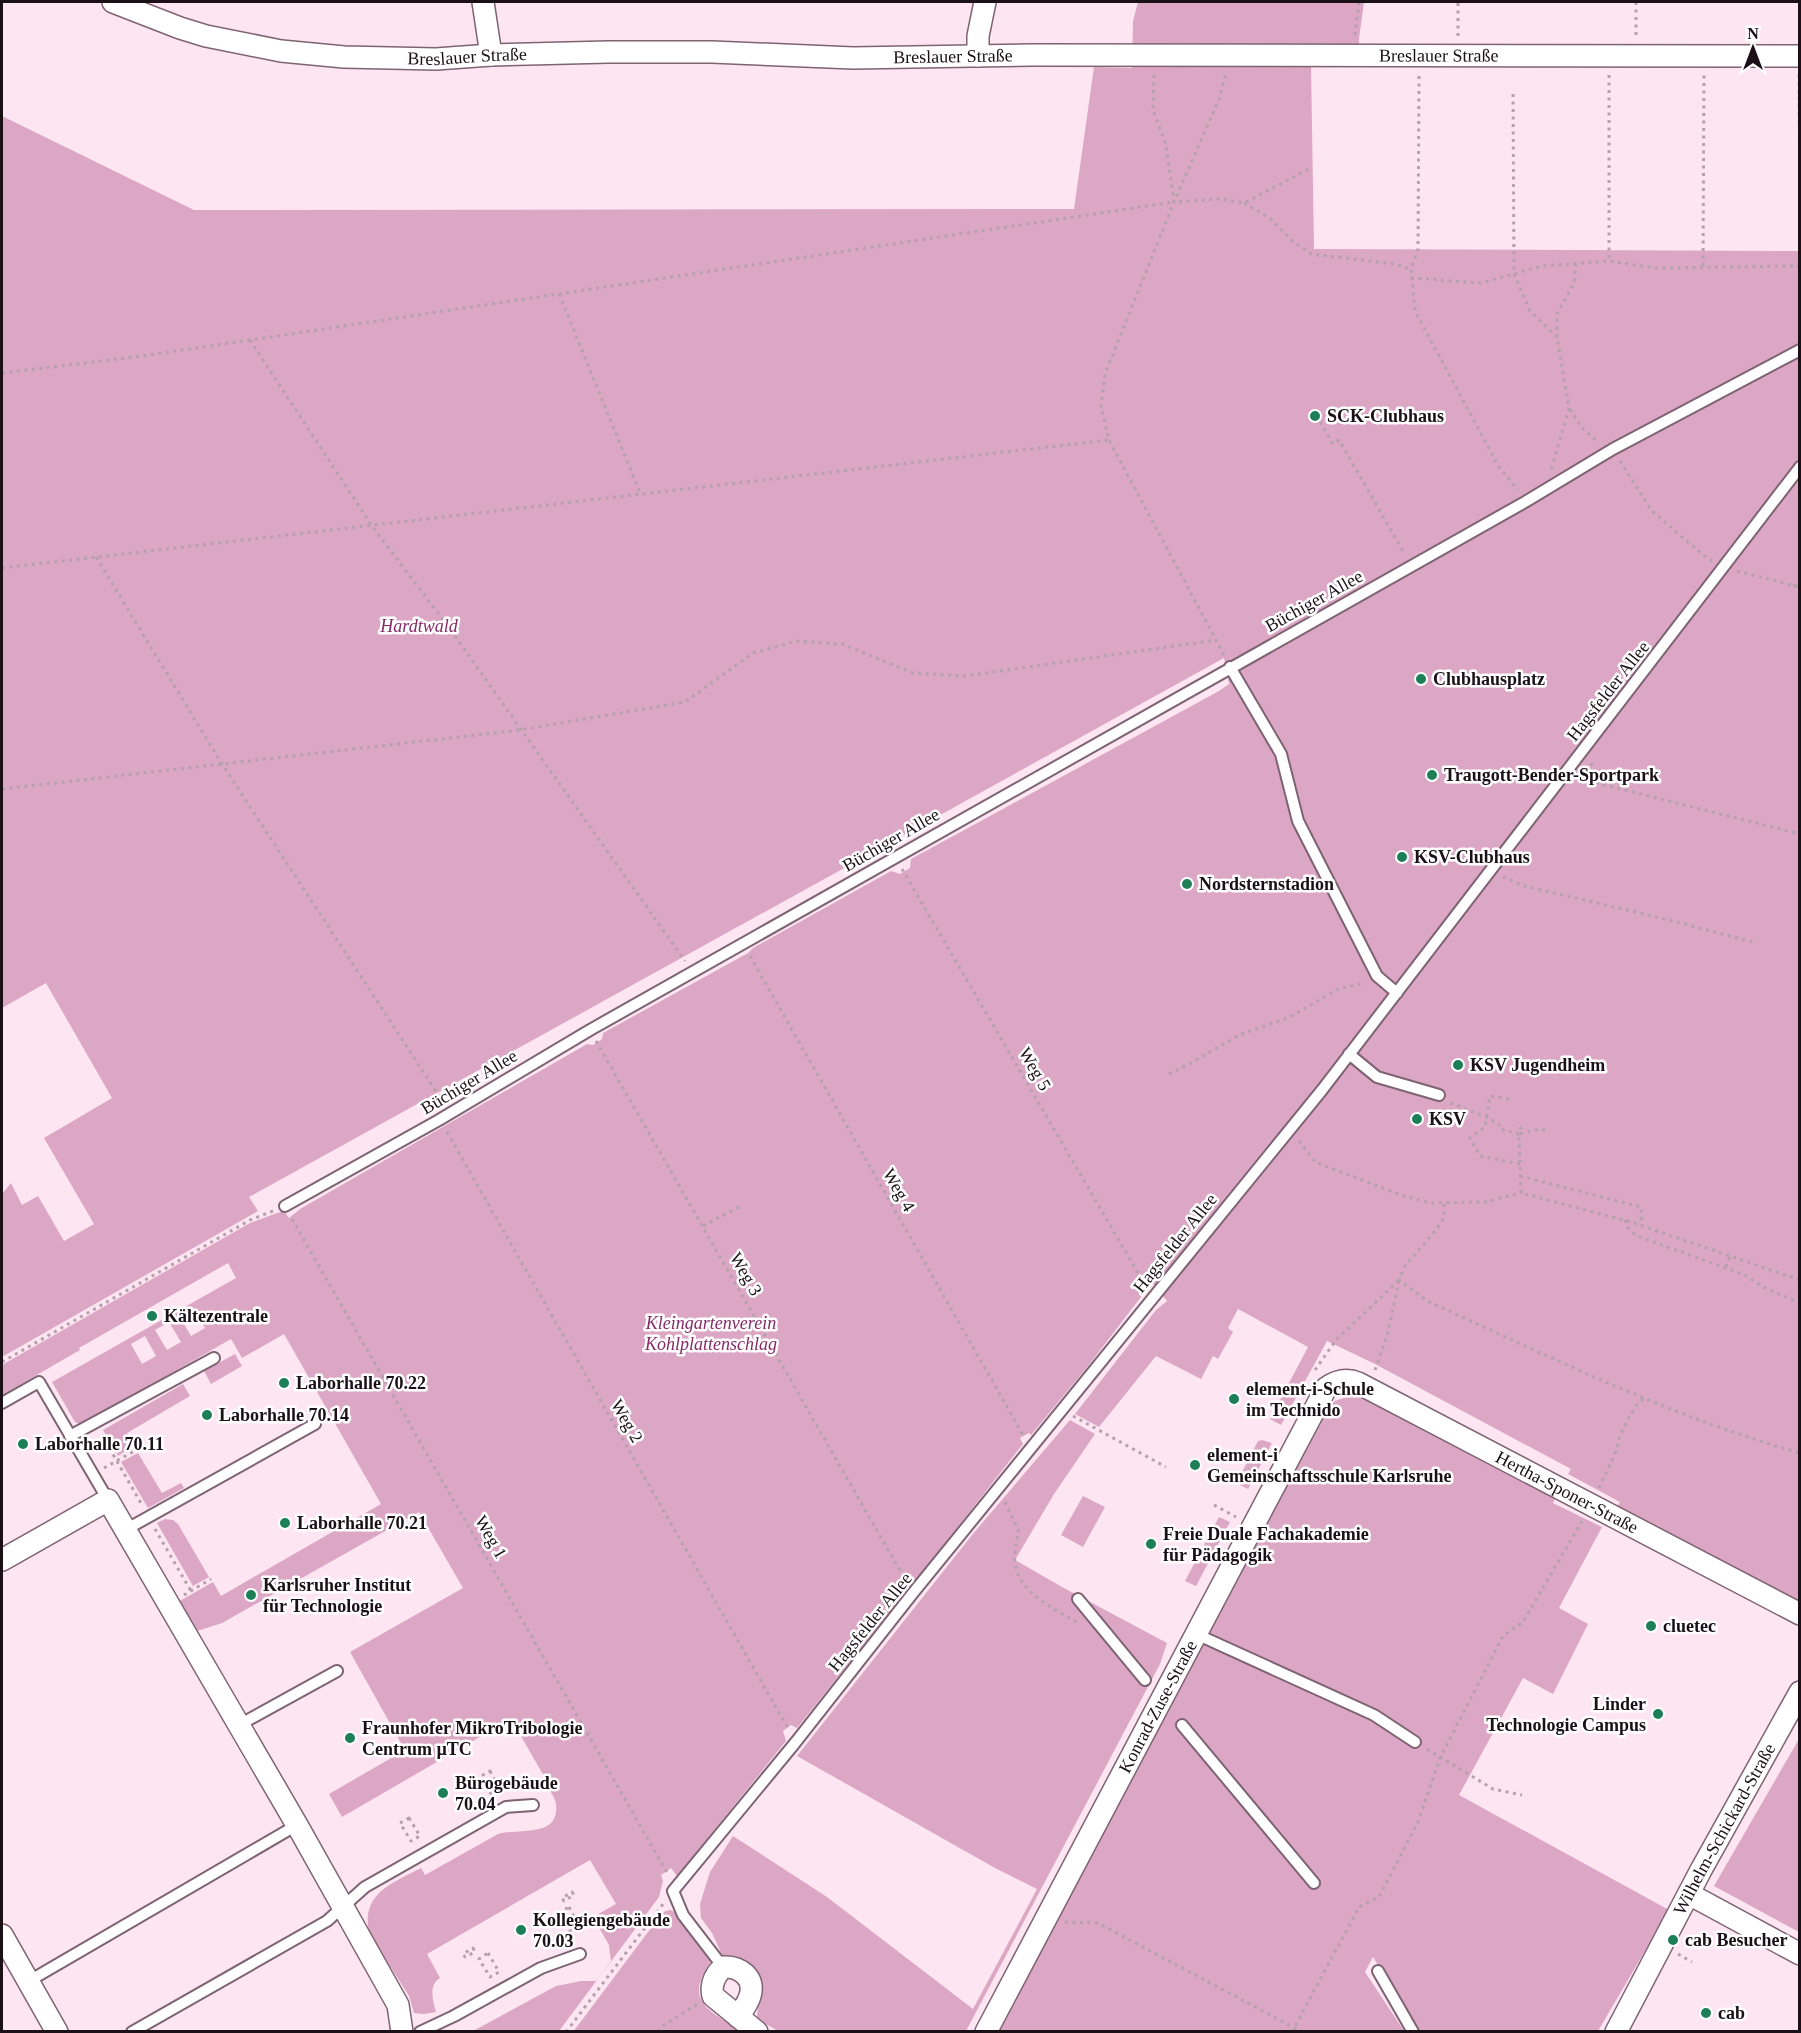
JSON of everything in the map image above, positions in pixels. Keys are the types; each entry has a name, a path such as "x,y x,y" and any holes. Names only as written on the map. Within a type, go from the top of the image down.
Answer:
{"street":[{"name":"Breslauer Straße","path":"113,2 150,9 180,28 233,43 313,55 436,59 491,55 655,52 754,53 819,57 1799,56"},
{"path":"483,2 491,55"},
{"path":"978,56 978,36 985,2"},
{"name":"Hertha-Sponer-Straße","path":"1332,1384 1341,1380 1350,1380 1366,1387 1800,1614"},
{"name":"Konrad-Zuse-Straße","path":"986,2031 1326,1388 1332,1384"},
{"path":"2,1560 108,1500 297,1825 398,2006 402,2031"},
{"name":"Wilhelm-Schickard-Straße","path":"1616,2031 1800,1692"},
{"path":"1689,1894 1800,1954"},
{"path":"2,1935 57,2031"},
{"path":"738,2017 750,1996 751,1988 748,1977 741,1970 723,1967 713,1982 711,1989 713,1996 738,2017 757,2031"}],"lane":[{"name":"Büchiger Allee","path":"285,1206 450,1113 590,1030 1525,502 1613,449 1800,350"},
{"name":"Hagsfelder Allee","path":"673,1891 1289,1130 1800,467"},
{"path":"1230,667 1281,754 1298,821 1377,976 1396,993"},
{"path":"1349,1054 1377,1077 1439,1095"},
{"path":"70,1436 214,1358"},
{"path":"2,1403 39,1382 108,1500"},
{"path":"125,1530 315,1424"},
{"path":"1078,1599 1145,1680"},
{"path":"1196,1634 1374,1715 1415,1742"},
{"path":"239,1725 337,1671"},
{"path":"1182,1725 1314,1883"},
{"path":"132,2031 327,1921 365,1887 506,1807 533,1805"},
{"path":"29,1981 297,1825"},
{"path":"673,1891 683,1915 723,1967"},
{"path":"420,2031 454,2016 541,1968 580,1954"},
{"path":"1378,1971 1413,2031"}],"path":[{"path":"1354,56 1359,2"},
{"path":"1458,2 1458,56"},
{"path":"1636,2 1636,55"},
{"path":"1144,55 1155,77 1153,110 1166,145 1174,202"},
{"path":"1230,55 1219,99 1174,202 1105,374 1101,406 1109,440 1230,667"},
{"path":"1703,266 1705,55"},
{"path":"1419,56 1418,249 1411,269 1415,311 1499,467 1520,492 1525,502"},
{"path":"1609,56 1609,261"},
{"path":"1799,56 1800,251"},
{"path":"1513,94 1514,274 1530,311 1557,337"},
{"path":"1244,203 1310,169"},
{"path":"2,373 135,357 1174,202 1221,199 1244,203 1271,219 1293,242 1311,255 1383,263 1411,269"},
{"path":"1411,278 1480,283 1542,266 1609,261 1655,268 1794,266 1800,268"},
{"path":"1576,262 1574,283 1557,314 1557,337 1569,408 1582,428 1593,440 1613,449 1652,510 1702,554 1724,567 1793,586 1800,585"},
{"path":"559,294 641,495"},
{"path":"250,340 372,526 450,628 693,972"},
{"path":"1546,489 1569,408"},
{"path":"1320,422 1333,444 1339,440 1411,565"},
{"path":"2,568 1109,440"},
{"path":"96,557 222,764 450,1113"},
{"path":"2,789 520,730 685,702 753,653 798,641 842,644 913,673 965,676 1217,640"},
{"path":"1584,750 1604,784"},
{"path":"1581,779 1800,834"},
{"path":"1493,868 1504,878 1524,886 1753,942"},
{"name":"Weg 5","path":"904,872 1142,1279"},
{"name":"Weg 4","path":"742,944 1031,1450"},
{"path":"1169,1074 1239,1035 1290,1017 1338,989 1367,982"},
{"name":"Weg 3","path":"597,1042 907,1582"},
{"path":"1429,1127 1439,1095 1454,1106 1487,1118 1499,1125 1500,1129 1519,1134 1539,1129 1545,1130"},
{"path":"1509,1099 1490,1096 1485,1127 1470,1138 1480,1156 1520,1164"},
{"path":"1521,1193 1519,1134 1522,1122"},
{"name":"Weg 2","path":"444,1127 788,1728"},
{"path":"1289,1130 1315,1162 1401,1195 1430,1203 1444,1204 1485,1202 1521,1193 1625,1220 1800,1280"},
{"path":"1520,1176 1641,1207 1642,1226"},
{"path":"1366,1387 1382,1355 1399,1280 1405,1266 1436,1230 1443,1218 1444,1204"},
{"path":"2,1362 250,1220 285,1206"},
{"path":"703,1226 741,1206"},
{"name":"Weg 1","path":"291,1216 667,1870"},
{"path":"1625,1220 1628,1228 1637,1236 1745,1275 1783,1297 1800,1303"},
{"path":"1726,1268 1730,1256"},
{"path":"1312,1374 1336,1340 1399,1280"},
{"path":"1399,1280 1430,1302 1642,1399 1749,1439 1800,1453"},
{"path":"1293,2029 1359,1907 1379,1897 1418,1822 1440,1758 1503,1636 1524,1622 1591,1504 1616,1452 1620,1435 1634,1408 1642,1399"},
{"path":"1062,1410 1166,1467"},
{"path":"92,1475 136,1450"},
{"path":"998,1491 1019,1532 1014,1546 1015,1569 1021,1582 1041,1601 1079,1624"},
{"path":"1214,1505 1237,1517"},
{"path":"168,1604 211,1579"},
{"path":"1440,1758 1493,1789 1522,1795"},
{"path":"490,1771 500,1789 491,1794 481,1776 490,1771"},
{"path":"410,1818 420,1836 411,1841 400,1823 410,1818"},
{"path":"566,2031 673,1891"},
{"path":"569,1907 579,1926 570,1931 560,1913 569,1907"},
{"path":"1047,1915 1065,1922 1078,1924 1088,1920 1100,1924 1293,2029 1302,2031"},
{"path":"488,1953 499,1972 490,1977 479,1959 488,1953"},
{"path":"1678,1954 1692,1962"},
{"path":"658,2031 664,2025 713,1996"}],"green space":[{"path":"1138,2 1364,2 1359,39 1359,64 1311,65 1314,249 1799,251 1799,1602 1617,1507 1620,1502 1568,1474 1571,1469 1375,1364 1327,1341 1281,1425 1270,1419 1308,1347 1238,1309 1228,1328 1233,1332 1218,1359 1213,1356 1201,1379 1156,1356 1099,1427 1075,1414 1156,1310 1167,1301 1146,1276 1138,1282 1141,1297 1088,1366 1031,1435 1029,1433 1020,1438 1023,1444 916,1580 910,1579 904,1584 904,1594 797,1728 791,1725 783,1731 786,1741 677,1876 671,1868 661,1875 663,1881 659,1897 611,1961 609,1945 593,1917 616,1904 590,1860 427,1954 440,1978 433,1989 436,2012 414,2013 409,1996 369,1933 368,1919 374,1899 389,1885 421,1868 425,1875 498,1834 536,1830 552,1822 556,1815 556,1804 548,1783 511,1719 342,1817 329,1794 405,1750 350,1652 463,1588 419,1512 222,1623 194,1632 178,1602 213,1582 221,1596 381,1504 284,1334 242,1358 231,1339 84,1423 75,1422 52,1382 236,1278 228,1263 2,1395 2,1365 250,1223 284,1211 289,1218 300,1209 587,1044 593,1045 602,1039 603,1033 748,953 753,948 891,871 900,874 910,868 911,859 1219,691 1229,684 1224,658 249,1197 258,1211 2,1357 2,1194 11,1183 22,1205 38,1196 64,1241 94,1224 44,1138 112,1098 46,983 2,1008 2,116 194,210 1074,209 1094,67 1132,68 1133,21","holes":["193,1308 205,1328 191,1336 179,1316","169,1322 181,1342 167,1350 155,1330","145,1336 156,1356 142,1364 131,1344"]},
{"path":"235,1354 242,1366 211,1384 204,1371"},
{"path":"183,1384 190,1396 127,1433 134,1446 118,1456 103,1430"},
{"path":"1355,1394 1362,1395 1556,1496 1553,1503 1602,1527 1559,1608 1588,1624 1553,1694 1523,1678 1459,1795 1669,1910 1598,2031 1419,2031 1373,1957 1365,1972 1404,2031 994,2032 1325,1410 1335,1401"},
{"path":"1070,1420 1095,1434 1054,1494 1015,1560 1167,1643 1160,1664 966,2031 778,2031 757,2019 759,1977 748,1962 723,1957 712,1933 701,1918 700,1904 710,1872 733,1836 827,1897 973,2009 1037,1889 995,1868 797,1756 972,1535"},
{"path":"1258,1441 1272,1443 1248,1489 1240,1485 1238,1480"},
{"path":"138,1453 162,1493 181,1483 184,1488 148,1508 121,1462"},
{"path":"1083,1496 1105,1507 1083,1547 1061,1535"},
{"path":"1219,1517 1230,1522 1196,1586 1185,1581"},
{"path":"165,1519 173,1520 178,1524 209,1577 193,1586 157,1523"},
{"path":"1799,1739 1799,1932 1714,1886"},
{"path":"670,1910 675,1912 712,1960 699,1986 703,2003 710,2011 741,2031 573,2032 663,1912"},
{"path":"602,1974 559,2031 473,2031 556,1986 581,1981 596,1981"}],"place":[{"name":"SCK-Clubhaus","path":"1315,416"},
{"name":"Clubhausplatz","path":"1421,679"},
{"name":"Traugott-Bender-Sportpark","path":"1432,775"},
{"name":"KSV-Clubhaus","path":"1402,857"},
{"name":"Nordsternstadion","path":"1187,884"},
{"name":"KSV Jugendheim","path":"1458,1065"},
{"name":"KSV","path":"1417,1119"},
{"name":"Kältezentrale","path":"152,1316"},
{"name":"Laborhalle 70.22","path":"284,1383"},
{"name":"element-i-Schule im Technido","path":"1234,1399"},
{"name":"Laborhalle 70.14","path":"207,1415"},
{"name":"Laborhalle 70.11","path":"23,1444"},
{"name":"element-i Gemeinschaftsschule Karlsruhe","path":"1195,1465"},
{"name":"Laborhalle 70.21","path":"285,1523"},
{"name":"Freie Duale Fachakademie für Pädagogik","path":"1151,1544"},
{"name":"Karlsruher Institut für Technologie","path":"251,1595"},
{"name":"cluetec","path":"1651,1626"},
{"name":"Linder Technologie Campus","path":"1658,1714"},
{"name":"Fraunhofer MikroTribologie Centrum µTC","path":"350,1738"},
{"name":"Bürogebäude 70.04","path":"443,1793"},
{"name":"Kollegiengebäude 70.03","path":"521,1930"},
{"name":"cab Besucher","path":"1673,1940"},
{"name":"cab","path":"1706,2013"}],"park label":[{"name":"Hardtwald","path":"419,626"},
{"name":"Kleingartenverein Kohlplattenschlag","path":"711,1333"}]}
